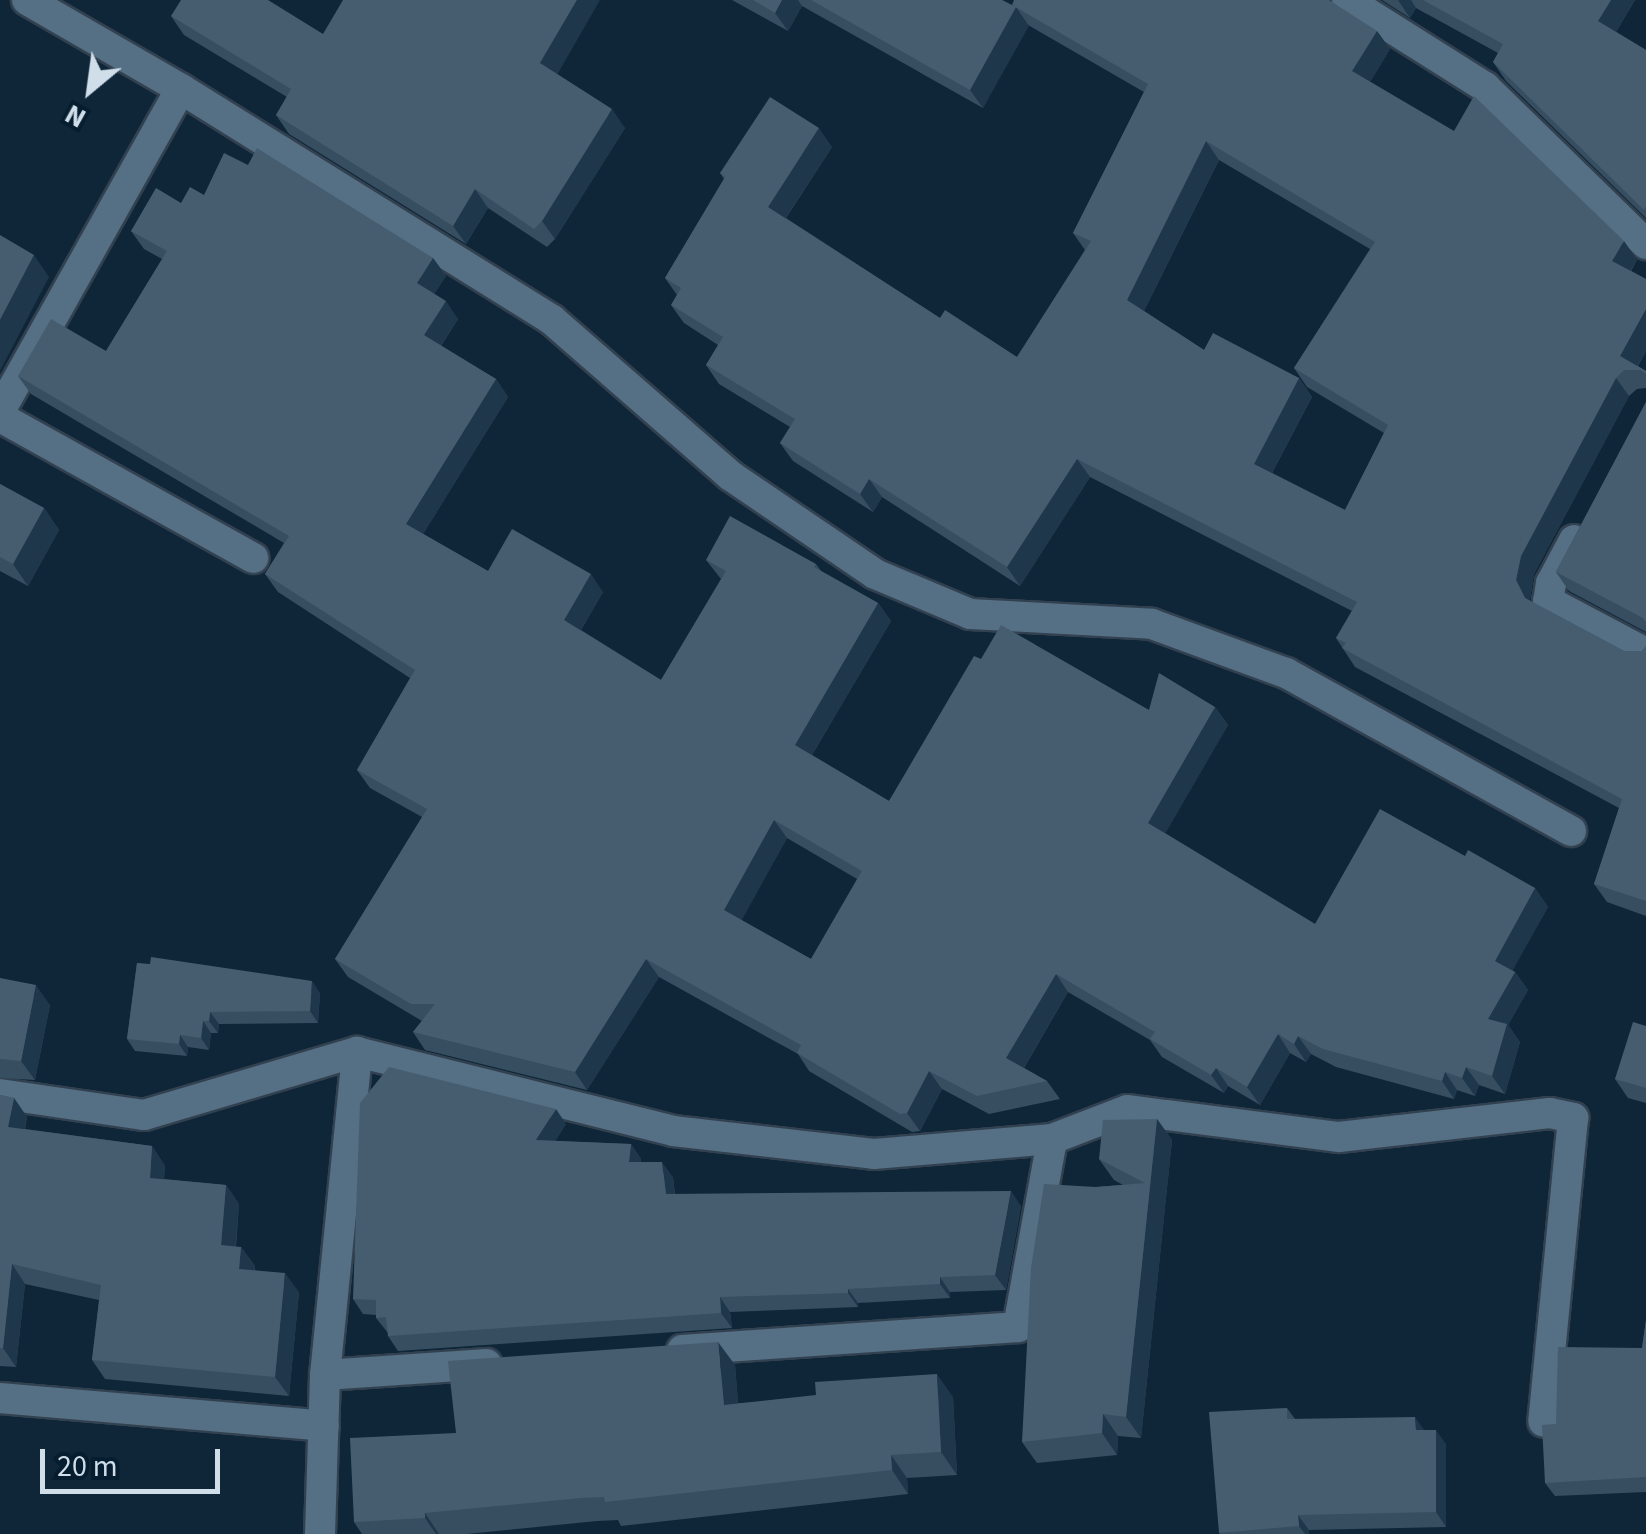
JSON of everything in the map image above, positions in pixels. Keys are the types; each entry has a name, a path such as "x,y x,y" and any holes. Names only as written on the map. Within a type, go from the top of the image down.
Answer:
{"lane":[{"path":"26,0 181,89 552,320 731,476 875,574 970,614 1152,624 1270,667 1572,831"},
{"path":"1347,0 1485,87 1646,244"},
{"path":"181,89 0,414 253,558"},
{"path":"1586,518 1551,583 1548,601 1646,653"},
{"path":"0,1094 144,1116 357,1052 673,1131 874,1154 1052,1139 1128,1110 1339,1136 1550,1113 1573,1118 1543,1422"},
{"path":"320,1534 325,1375 357,1052"},
{"path":"662,1352 1018,1327 1052,1139"},
{"path":"325,1375 523,1361"},
{"path":"0,1398 324,1426"}],"building":[{"path":"181,0 268,0 323,34 343,0 577,0 540,63 612,109 534,229 475,189 453,226 276,115 291,89 171,16"},
{"path":"753,0 782,0 775,13"},
{"path":"811,0 1002,0 1016,7 970,90"},
{"path":"1014,0 1329,0 1377,31 1352,71 1454,131 1474,96 1624,241 1612,261 1646,279 1646,309 1620,356 1646,371 1646,374 1641,370 1624,370 1616,378 1521,556 1516,580 1525,598 1624,651 1642,651 1646,646 1646,901 1594,884 1622,799 1342,648 1346,643 1336,638 1357,602 1077,459 1007,567 869,479 860,494 780,443 795,419 706,365 723,337 671,305 681,288 665,278 725,177 720,173 770,97 819,128 768,207 940,318 945,310 1017,357 1091,241 1073,233 1148,84 1012,5","holes":["1206,141 1375,242 1294,368 1388,425 1345,510 1254,464 1299,378 1213,333 1204,350 1127,300"]},
{"path":"1423,0 1611,0 1598,21 1646,50 1644,210 1493,62 1503,44"},
{"path":"257,148 433,258 417,283 446,301 424,335 496,379 406,524 488,571 512,529 591,574 564,620 661,680 726,571 706,560 730,516 816,564 814,567 878,603 795,745 889,801 974,656 981,659 1001,625 1149,710 1159,673 1215,707 1148,823 1315,924 1380,809 1465,856 1468,850 1535,888 1495,961 1515,972 1488,1019 1507,1024 1492,1076 1466,1067 1462,1078 1445,1072 1442,1081 1323,1049 1298,1036 1294,1044 1278,1034 1247,1087 1216,1068 1211,1075 1150,1039 1155,1032 1056,974 1006,1058 1047,1081 977,1096 929,1071 907,1113 900,1114 797,1053 801,1045 646,959 575,1072 413,1032 435,1004 411,1004 335,959 427,809 357,770 415,670 265,574 289,536 18,376 51,319 106,351 167,251 131,231 156,188 181,203 190,187 204,195 224,153 248,165","holes":["774,820 862,871 811,959 724,910"]},
{"path":"0,235 34,255 0,320"},
{"path":"1646,402 1646,622 1556,572"},
{"path":"0,484 44,508 13,564 0,557"},
{"path":"151,957 312,981 310,1011 210,1012 209,1021 203,1021 201,1038 180,1035 179,1044 127,1039 137,963 150,964"},
{"path":"0,978 36,985 21,1061 0,1059"},
{"path":"1633,1022 1646,1026 1646,1088 1615,1079"},
{"path":"389,1067 556,1109 536,1140 631,1144 629,1162 662,1162 666,1194 1011,1191 995,1275 940,1277 940,1284 848,1289 848,1293 720,1297 721,1313 388,1336 386,1317 376,1318 376,1300 353,1299 360,1103"},
{"path":"0,1095 14,1098 8,1127 152,1146 150,1178 226,1185 221,1245 241,1247 239,1269 285,1273 275,1377 92,1360 101,1285 12,1264 0,1348"},
{"path":"1157,1119 1126,1417 1103,1414 1102,1433 1022,1442 1031,1268 1044,1184 1096,1187 1145,1183 1099,1159 1103,1120"},
{"path":"1646,1320 1646,1477 1545,1483 1542,1425 1556,1424 1558,1347 1642,1348"},
{"path":"718,1342 724,1405 816,1395 815,1382 937,1374 941,1452 891,1455 892,1470 605,1502 604,1497 581,1498 425,1513 425,1518 354,1522 350,1438 456,1433 448,1361"},
{"path":"1287,1408 1287,1419 1415,1417 1416,1430 1436,1430 1436,1512 1298,1515 1299,1526 1219,1533 1209,1412"}]}
